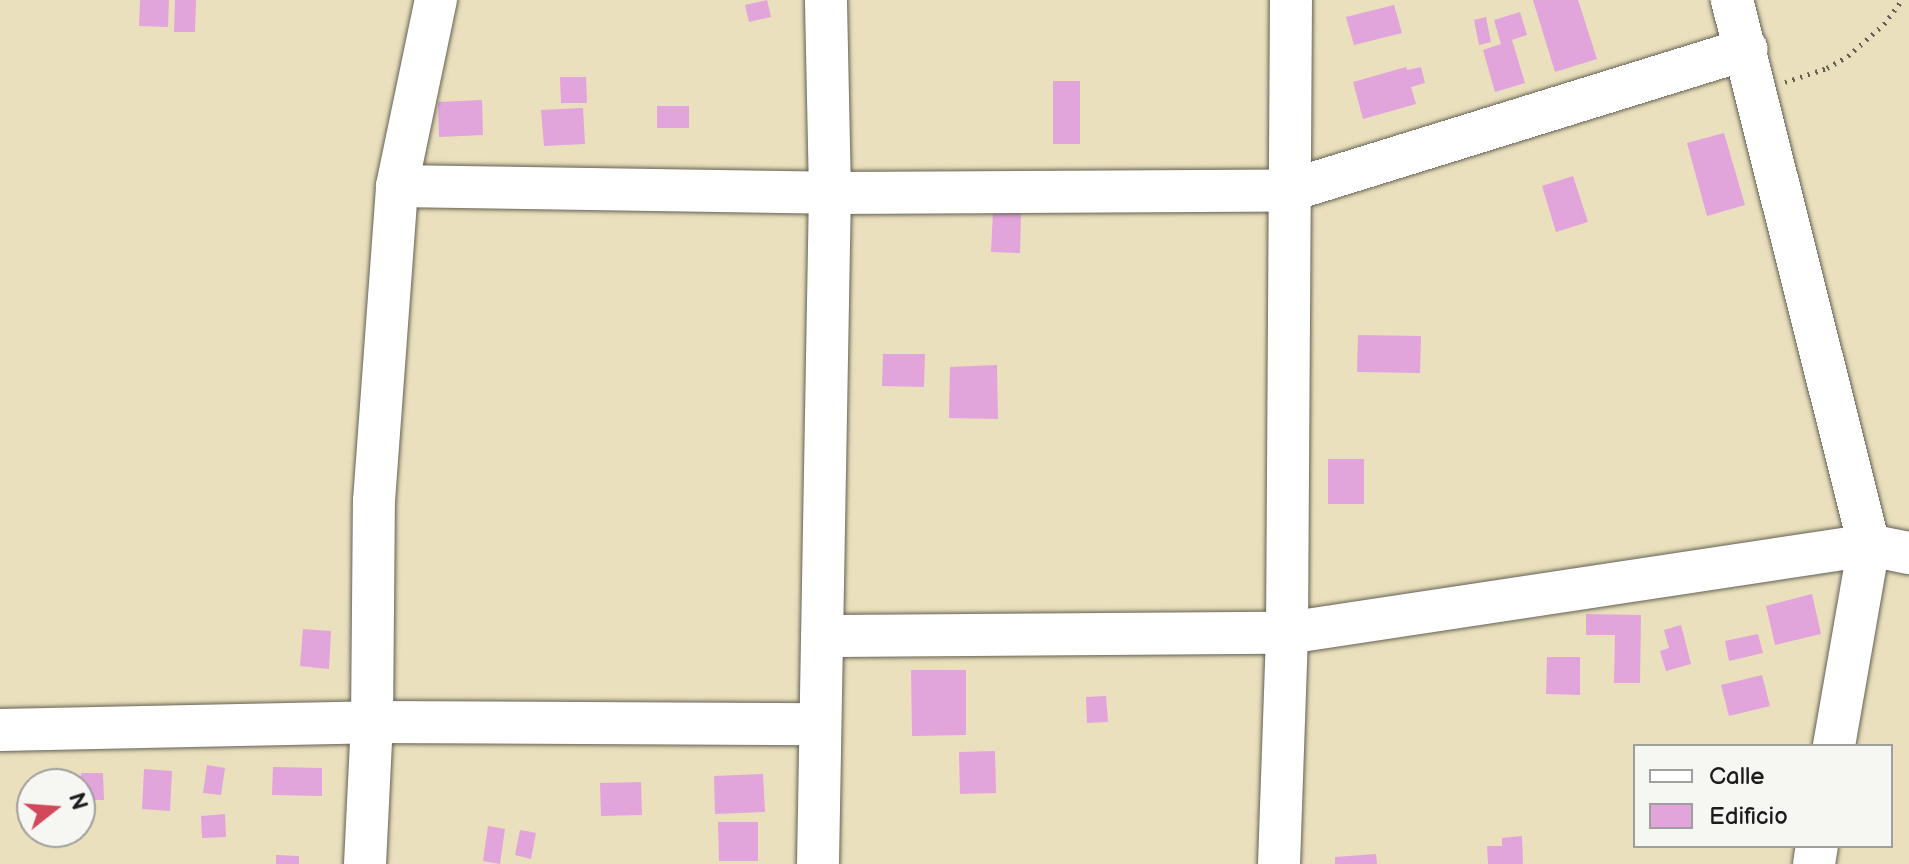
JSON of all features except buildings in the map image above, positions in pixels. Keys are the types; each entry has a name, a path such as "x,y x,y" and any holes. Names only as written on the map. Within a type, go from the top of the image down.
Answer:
{"street":[{"path":"365,864 372,722 374,501 397,186 436,0"},
{"path":"818,864 830,193 826,0"},
{"path":"1279,864 1287,633 1291,0"},
{"path":"1732,0 1869,545 1834,744"},
{"path":"397,186 830,193 1288,191 1746,49"},
{"path":"822,636 1287,633 1869,545 1909,553"},
{"path":"0,730 372,722 820,724"}],"path":[{"path":"1757,91 1827,68 1848,56 1884,24 1902,0"}]}
